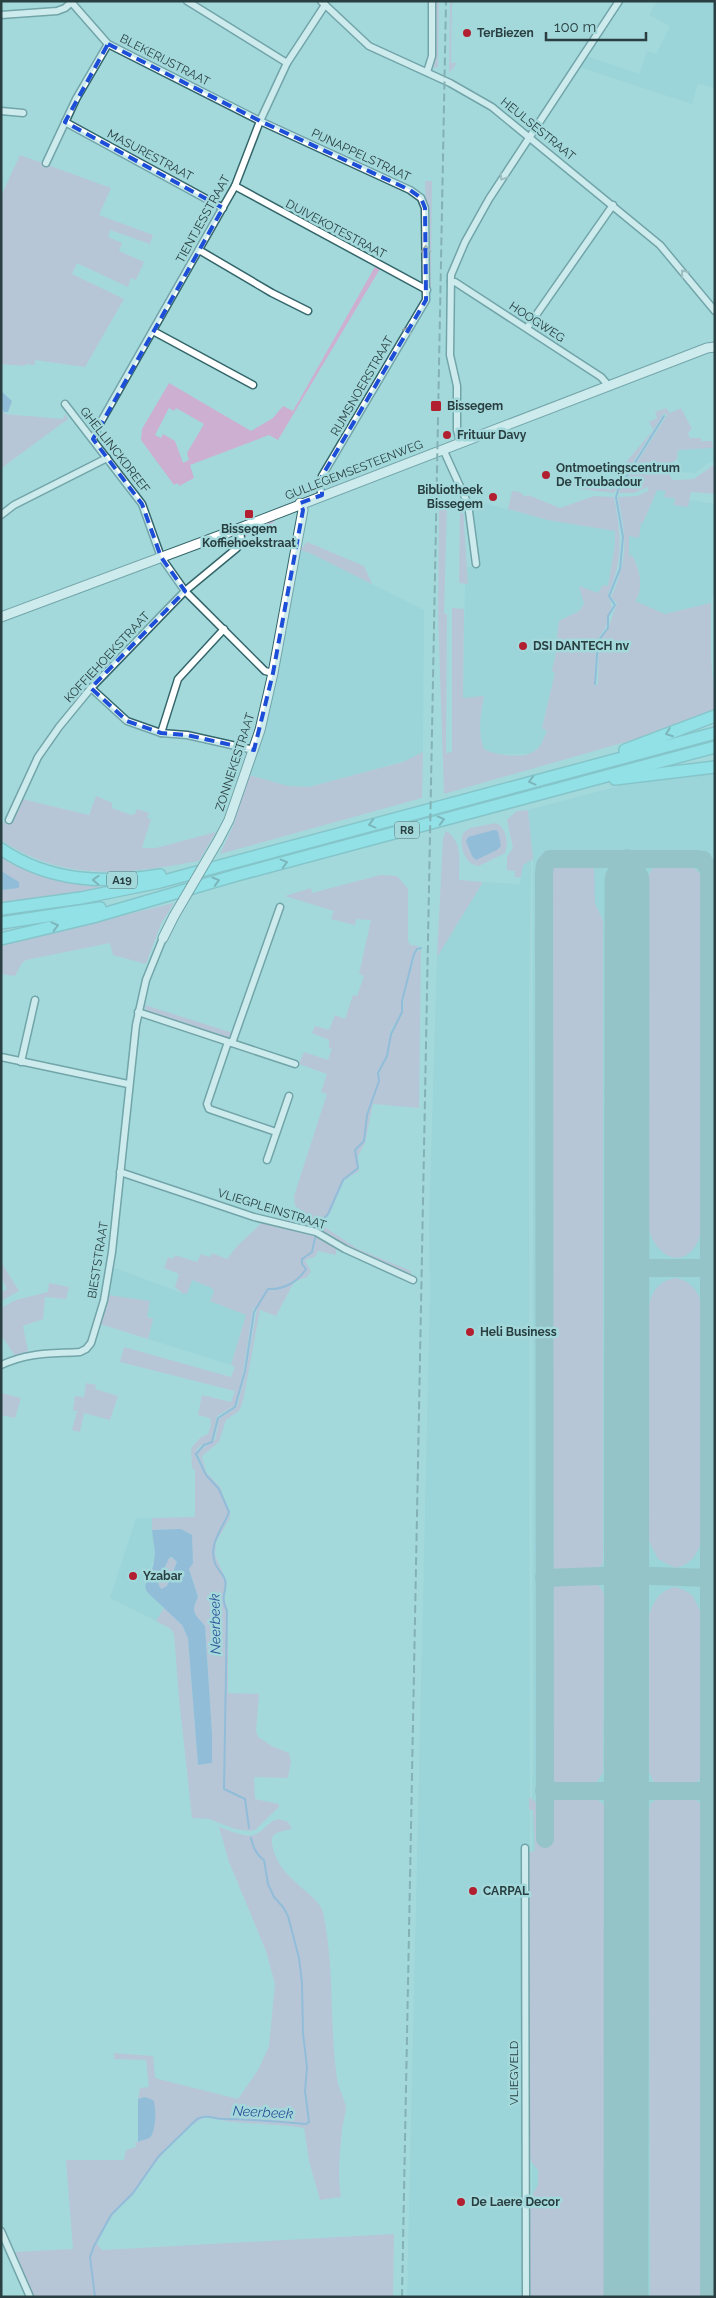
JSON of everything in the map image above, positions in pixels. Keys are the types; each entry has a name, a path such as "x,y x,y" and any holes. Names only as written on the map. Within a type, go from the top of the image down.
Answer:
{"highway":[{"path":"579,768 715,716"},
{"name":"R8","path":"1,909 63,901 138,887 715,733"},
{"name":"R8","path":"1,923 161,897 715,747"},
{"path":"576,784 715,767"},
{"name":"A19","path":"1,849 39,869 60,875 96,880 136,879 247,858"},
{"path":"1,939 93,917 161,897"}],"street":[{"path":"187,1 287,63"},
{"path":"427,72 432,56 432,1"},
{"path":"460,442 457,430 457,386 451,364 452,275 470,232 529,136 619,1"},
{"path":"1,15 57,11 72,2"},
{"name":"BLEKERIJSTRAAT","path":"72,2 108,44 260,121"},
{"name":"TIENTJESSTRAAT","path":"93,439 99,425 235,186 260,121 287,63 323,3"},
{"name":"HEULSESTRAAT","path":"323,3 369,46 476,97 529,136 660,245 715,311"},
{"path":"46,163 76,99 108,44"},
{"path":"1,111 23,112"},
{"name":"PIJNAPPELSTRAAT","path":"260,121 410,190 422,198 427,290"},
{"name":"MASURESTRAAT","path":"65,122 223,208"},
{"name":"DUIVEKOTESTRAAT","path":"235,186 427,290"},
{"path":"527,328 613,205"},
{"path":"199,250 272,293 308,311"},
{"name":"HOOGWEG","path":"451,282 455,282 602,377 608,385"},
{"name":"RIJMSNOERSTRAAT","path":"322,495 320,489 322,476 426,300 427,290"},
{"path":"153,331 254,385"},
{"name":"GULLEGEMSESTEENWEG","path":"1,617 240,528 300,503 608,385 707,348 715,347"},
{"name":"GHELLINCKDREEF","path":"65,404 142,504 161,557 186,591 265,671 273,672"},
{"path":"443,449 468,504 476,564"},
{"path":"1,515 14,505 108,458"},
{"name":"ZONNEKESTRAAT","path":"138,1012 146,980 163,938 229,820 254,750 273,672 303,510 300,503"},
{"name":"KOFFIEHOEKSTRAAT","path":"9,820 38,757 59,727 90,688 186,591 237,548 241,540 240,528"},
{"path":"161,733 178,679 224,629"},
{"path":"90,688 127,721 161,733 187,735 254,750"},
{"path":"276,1132 209,1109 207,1104 280,907"},
{"path":"21,1062 35,1000"},
{"path":"138,1012 295,1064"},
{"name":"BIESTSTRAAT","path":"1,1365 20,1356 31,1354 80,1352 91,1343 104,1300 112,1252 128,1084 138,1012"},
{"path":"1,1057 128,1084"},
{"path":"267,1160 289,1096"},
{"name":"VLIEGPLEINSTRAAT","path":"120,1172 254,1217 316,1232 345,1249 413,1280"},
{"name":"VLIEGVELD","path":"525,1848 526,2297"},
{"path":"1,2231 30,2297"}],"highlighted area":[{"path":"108,44 260,121 410,190 421,198 425,208 426,300 322,476 322,495 300,503 303,510 273,673 254,750 187,735 161,733 127,721 91,688 185,591 161,557 142,504 93,439 223,208 65,122"}],"shaded area":[{"path":"435,1 439,1 438,67 434,68"},
{"path":"450,1 458,1 452,3 451,63 457,63 449,73"},
{"path":"657,1 715,1 715,88 698,84 692,104 579,67 586,56 639,74 647,51 656,54 670,26 649,15"},
{"path":"20,155 111,188 99,215 153,235 150,244 110,230 108,237 122,243 119,251 144,262 136,280 131,278 128,287 77,263 72,274 124,299 85,367 35,360 35,365 1,364 1,196"},
{"path":"425,181 432,181 431,290 429,291"},
{"path":"376,265 381,267 278,440 269,435 190,465 194,478 179,486 178,483 174,485 141,440 142,429 169,383 251,431 273,418 283,406 293,411","holes":["169,408 174,411 176,408 204,424 187,453 189,460 183,463 175,441 163,434 161,438 155,435"]},
{"path":"1,391 12,401 8,412 4,412 1,408"},
{"path":"1,408 5,414 63,419 65,414 68,419 3,467 1,472"},
{"path":"666,408 670,413 681,408 692,429 688,433 690,438 712,441 713,448 678,450 677,459 672,463 670,469 671,478 673,480 694,479 715,464 715,494 691,492 688,507 674,505 675,498 664,497 666,491 657,490 643,523 641,522 639,538 629,536 629,557 632,555 640,578 640,590 635,601 665,614 711,603 711,657 715,709 636,739 444,794 438,614 439,505 447,505 444,614 447,614 446,753 452,752 452,608 464,609 463,698 484,696 480,729 484,749 507,755 526,755 534,752 539,747 547,731 542,728 555,673 552,671 559,621 579,611 584,604 579,586 598,593 603,585 608,586 615,545 615,531 548,520 508,509 512,491 520,492 525,497 528,495 560,508 594,496 614,497 620,546 619,558 608,594 612,607 606,626 596,644 594,686 598,684 599,641 608,629 617,603 611,597 621,571 623,559 624,536 618,497 637,496 648,491 648,487 634,493 618,493 667,415 664,413 614,493 571,486 573,480 611,490 627,461 653,430 649,422 657,418 655,412"},
{"path":"715,448 715,462 710,462 695,473 679,472 678,450"},
{"path":"657,489 666,490 665,497 675,498 674,504 688,507 689,500 715,504 715,585 711,603 665,614 634,601 639,589 640,577 637,564 632,555 629,558 629,536 643,522"},
{"path":"480,502 548,520 615,531 615,545 608,586 598,593 579,586 584,604 579,611 559,621 552,671 555,672 542,728 547,731 541,745 530,754 497,754 484,749 481,742 480,722 484,696 463,699 465,584 468,584 467,567 480,566 471,503"},
{"path":"460,505 463,508 468,584 459,583"},
{"path":"280,516 258,536 257,533 260,530 258,528 245,537 245,531"},
{"path":"307,542 364,566 372,584 310,553 300,550"},
{"path":"300,550 310,553 424,610 423,752 415,758 309,787 288,786 249,775 264,727"},
{"path":"423,752 422,798 220,854 233,826 249,775 288,786 309,787 403,762"},
{"path":"715,773 715,2297 532,2297 533,859 528,810 619,786"},
{"path":"96,796 112,803 112,808 131,815 135,814 137,809 149,813 147,818 151,819 142,848 156,848 216,832 199,861 147,869 97,872 49,863 25,854 1,840 1,826 22,799 89,815"},
{"path":"528,810 533,859 523,865 521,877 515,877 515,871 507,870 507,857 513,848 507,820 517,811"},
{"path":"496,823 502,828 506,836 507,845 505,853 479,866 474,865 464,854 462,848 463,833 470,828"},
{"path":"494,830 498,831 501,846 497,850 476,860 472,856 466,841 468,837"},
{"path":"446,831 458,846 459,880 483,882 437,957 443,838"},
{"path":"1,856 39,875 52,879 107,887 52,897 1,903"},
{"path":"531,859 529,1001 530,1938 527,2297 407,2297 430,1293 429,1226 437,957 483,882 520,884 523,865"},
{"path":"557,865 594,865 595,904 603,920 603,1563 588,1572 554,1571 550,1566 549,875 553,867"},
{"path":"658,865 685,865 691,867 697,870 703,883 703,1206 701,1231 696,1245 690,1253 683,1257 675,1258 668,1256 656,1245 649,1229 649,875 652,869"},
{"path":"1,871 19,882 19,888 1,890"},
{"path":"380,875 397,876 408,889 408,941 410,945 419,946 414,951 402,998 401,1013 390,1032 387,1055 377,1073 380,1075 380,1071 387,1058 392,1033 403,1012 404,996 416,952 421,950 419,1108 373,1104 365,1143 358,1156 359,1171 344,1180 330,1213 320,1224 358,1249 411,1271 411,1274 408,1275 355,1251 313,1228 284,1221 287,1213 291,1211 301,1216 301,1210 295,1206 294,1196 327,1094 321,1092 327,1074 299,1064 304,1052 328,1060 332,1049 329,1048 329,1040 312,1033 315,1026 329,1030 335,1015 345,1019 353,995 357,996 364,976 359,974 371,920 356,919 355,925 331,919 334,911 285,896 311,888 312,893"},
{"path":"174,903 161,924 146,964 113,955 110,943 26,960 22,963 15,976 1,974 1,945"},
{"path":"145,1005 233,1033 232,1036 226,1038 146,1011"},
{"path":"262,1223 313,1234 336,1247 336,1255 318,1251 315,1257 305,1260 311,1271 307,1277 294,1282 276,1316 260,1310 243,1401 239,1411 226,1420 219,1442 202,1456 206,1472 220,1487 230,1513 230,1518 216,1542 215,1555 227,1582 224,1597 228,1611 228,1693 259,1694 256,1731 258,1737 272,1746 289,1753 291,1761 288,1778 254,1777 255,1799 279,1804 279,1807 255,1830 250,1831 235,1829 209,1819 192,1818 174,1634 171,1629 156,1621 164,1608 182,1625 188,1638 198,1765 212,1763 212,1733 205,1626 194,1613 198,1597 189,1569 192,1535 181,1529 152,1530 152,1518 195,1517 195,1470 192,1468 191,1448 201,1437 208,1434 211,1425 210,1418 198,1415 202,1395 231,1402 235,1391 120,1362 124,1347 231,1377 235,1367 231,1365 246,1315 210,1301 214,1292 212,1288 192,1280 187,1294 182,1293 175,1287 179,1274 164,1268 168,1257 173,1259 175,1255 197,1262 201,1254 210,1257 212,1253 227,1259 238,1245","holes":["253,1308 257,1309 245,1376 237,1407 219,1419 215,1440 197,1452 203,1466 201,1467 196,1454 198,1448 205,1443 211,1442 217,1416 234,1406 240,1392"]},
{"path":"1,1262 19,1291 1,1301 1,1293 7,1289 1,1277"},
{"path":"112,1267 182,1293 192,1280 212,1288 214,1292 210,1301 246,1315 231,1365 148,1339 153,1319 108,1295"},
{"path":"676,1278 693,1287 701,1305 701,1542 692,1559 684,1565 675,1568 658,1559 649,1541 649,1307 657,1287 665,1281"},
{"path":"49,1283 69,1287 66,1299 45,1297 43,1319 23,1326 28,1351 15,1356 1,1335 1,1308 16,1300 48,1292"},
{"path":"108,1295 150,1301 147,1317 153,1319 148,1339 100,1324"},
{"path":"86,1383 96,1385 95,1389 118,1396 110,1420 84,1413 80,1432 72,1430 77,1411 73,1411 75,1396 84,1397"},
{"path":"1,1393 21,1398 15,1418 1,1415"},
{"name":"Yzabar","path":"136,1518 152,1518 155,1553 148,1578 147,1592 164,1608 156,1621 110,1598"},
{"path":"181,1529 192,1535 193,1563 189,1569 198,1597 194,1610 196,1616 205,1626 212,1733 212,1763 198,1765 188,1638 182,1625 147,1592 145,1586 153,1566 155,1553 152,1530","holes":["172,1557 177,1562 167,1586 161,1589 158,1583 169,1558"]},
{"path":"169,1558 174,1558 177,1562 167,1586 161,1589 158,1583"},
{"path":"554,1584 596,1584 604,1594 603,1773 595,1784 565,1785 559,1784 551,1777 550,1589"},
{"path":"675,1587 693,1596 701,1613 703,1640 703,1774 696,1782 684,1785 654,1782 649,1772 649,1616 652,1606 661,1594"},
{"path":"529,1797 534,1800 539,1810 539,1841 550,1841 550,1807 555,1799 594,1797 604,1805 604,2297 530,2297 530,2199 538,2185 538,2170 531,2161 530,2155 529,1852 533,1852 535,1849 533,1810 529,1810"},
{"path":"659,1798 690,1798 700,1803 703,1808 704,2297 650,2297 649,1810 651,1803"},
{"path":"279,1819 288,1822 292,1829 281,1831 273,1837 272,1845 278,1862 284,1871 315,1899 320,1906 327,1933 335,2057 338,2082 346,2107 339,2163 341,2197 320,2200 309,2161 304,2128 218,2120 206,2117 186,2130 166,2150 129,2199 112,2216 97,2244 102,2250 394,2234 393,2297 34,2297 13,2252 73,2249 66,2160 124,2160 126,2150 136,2147 135,2143 149,2138 145,2097 138,2099 140,2088 149,2087 146,2060 114,2059 114,2053 153,2056 155,2077 158,2079 238,2099 258,2070 269,2046 275,1984 266,1951 229,1862 219,1827 241,1834 252,1835"},
{"path":"145,2097 153,2100 154,2103 154,2126 153,2132 148,2139 138,2142 138,2099"}],"waterway":[{"name":"Neerbeek","path":"595,684 598,641 608,628 608,616 615,605 609,596 620,569 623,537 616,497 618,490 664,416"},
{"path":"318,1225 328,1214 343,1180 358,1168 355,1150 364,1141 367,1115 379,1081 378,1073 387,1056 391,1034 402,1012 402,1001 414,954 417,949 421,948"},
{"name":"Neerbeek","path":"249,1828 245,1799 224,1789 227,1611 224,1601 225,1580 215,1563 213,1549 229,1512 219,1489 206,1475 196,1454 204,1445 212,1442 218,1418 235,1407 245,1371 254,1312 268,1289 285,1287 303,1274 306,1269 302,1264 302,1259 312,1252 315,1238"},
{"name":"Neerbeek","path":"95,2297 90,2257 111,2215 133,2193 158,2157 197,2119 207,2117 306,2124 309,2122 305,2091 307,2067 303,2034 302,1983 299,1958 288,1916 274,1897 268,1884 264,1860 255,1850 251,1838"}],"taxiway":[{"path":"627,858 627,881"},
{"path":"545,1839 545,865 550,859 703,860 709,871 709,2297"},
{"path":"627,1268 709,1268"},
{"path":"544,1578 626,1575 709,1578"},
{"path":"544,1791 709,1791"}],"runway":[{"path":"626,2297 627,881"}],"railway":[{"path":"402,2297 446,1"}],"place":[{"name":"TerBiezen","path":"467,33"},
{"name":"Bissegem","path":"436,406"},
{"name":"Frituur Davy","path":"447,435"},
{"name":"Ontmoetingscentrum De Troubadour","path":"546,475"},
{"name":"Bibliotheek Bissegem","path":"493,497"},
{"name":"Bissegem Koffiehoekstraat","path":"249,514"},
{"name":"DSI DANTECH nv","path":"523,646"},
{"name":"Heli Business","path":"470,1332"},
{"name":"Yzabar","path":"133,1576"},
{"name":"CARPAL","path":"473,1891"},
{"name":"De Laere Decor","path":"461,2202"}]}
